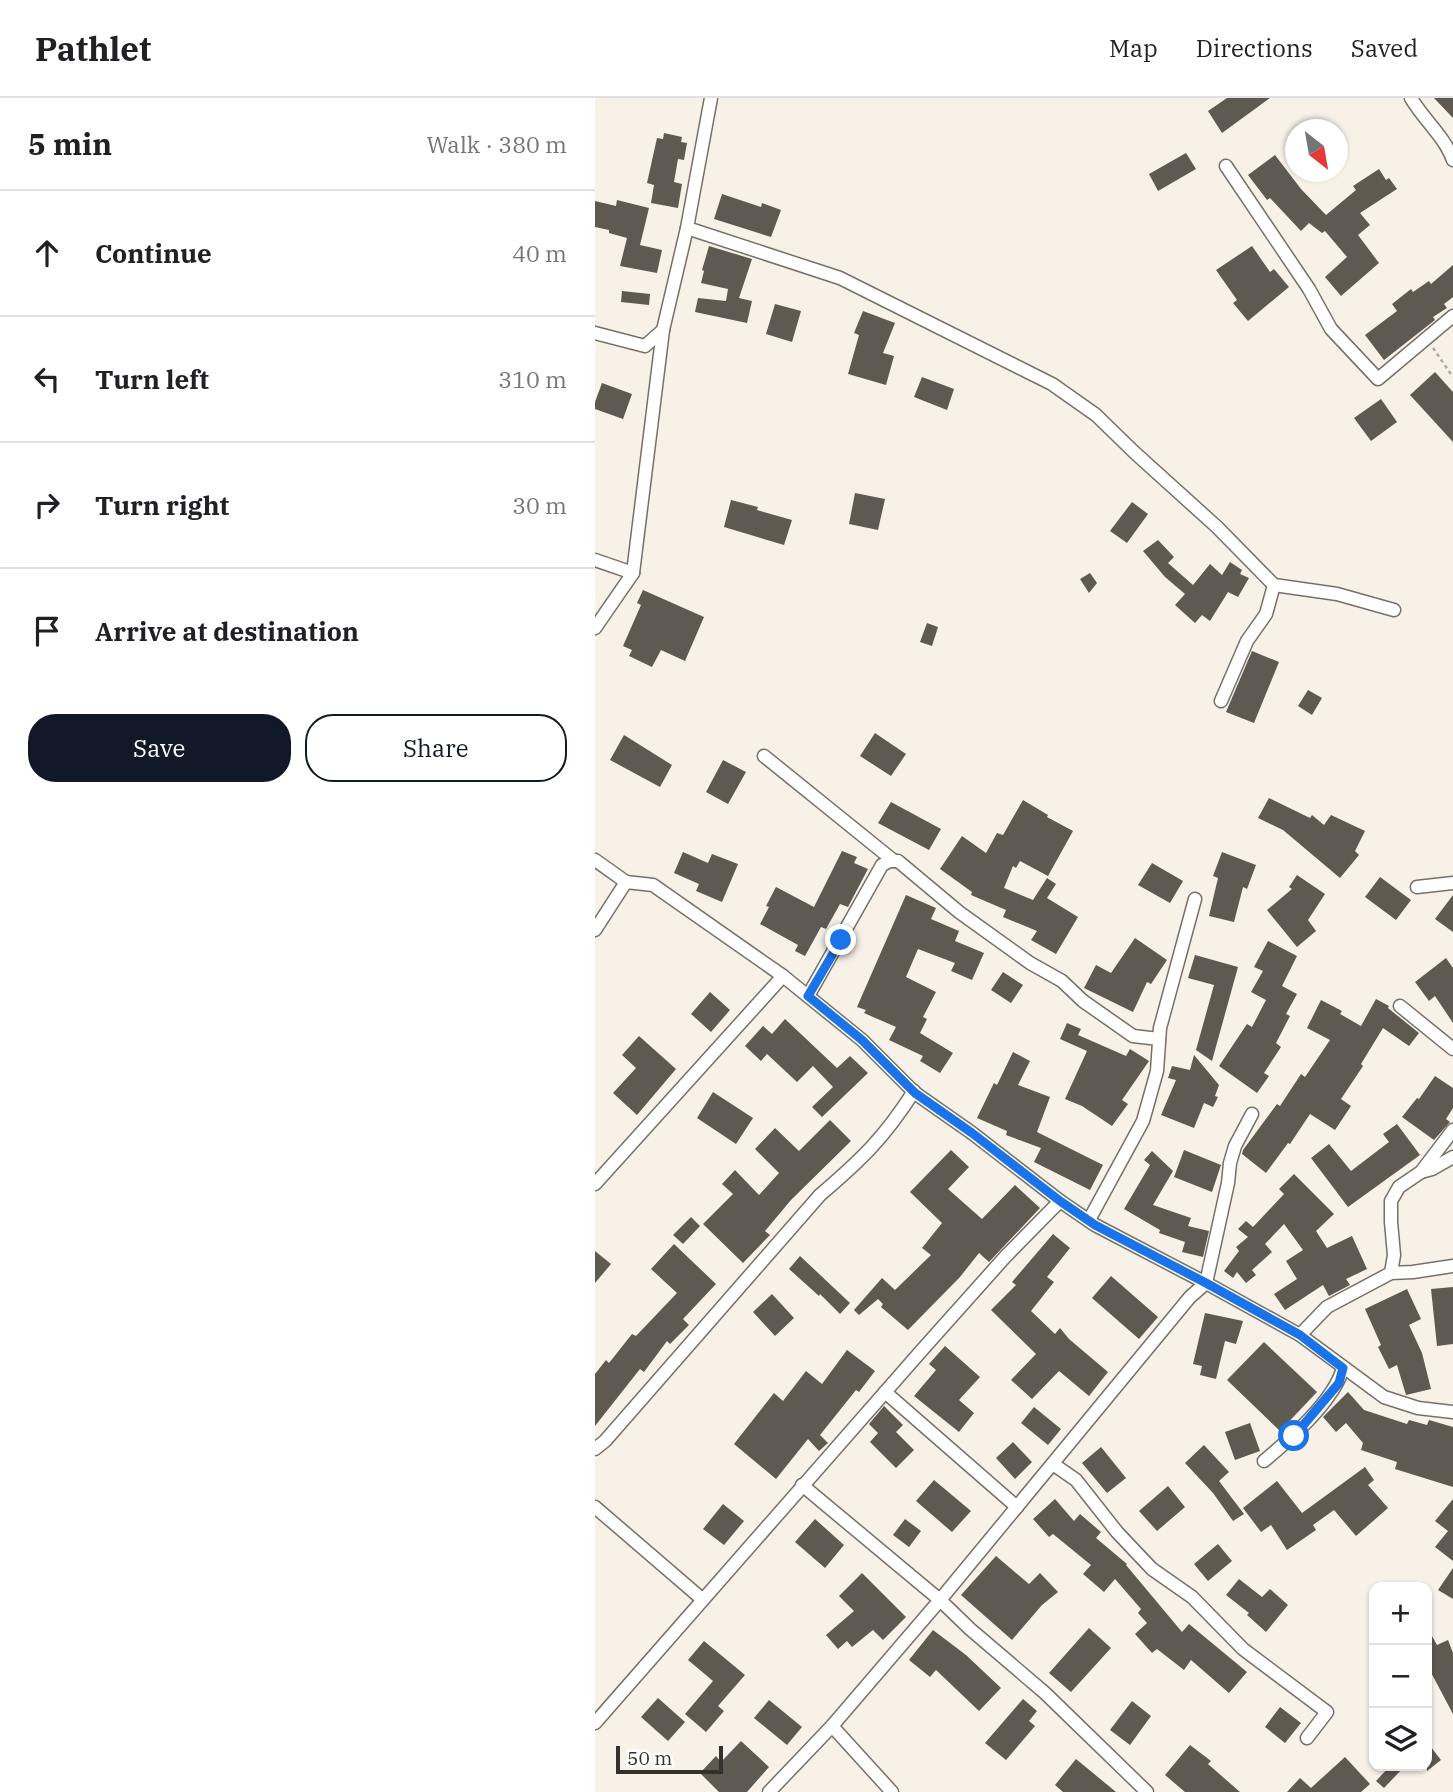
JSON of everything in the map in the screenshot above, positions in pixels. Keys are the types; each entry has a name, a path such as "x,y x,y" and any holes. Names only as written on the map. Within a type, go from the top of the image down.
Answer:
{"street":[{"path":"595,628 633,573 663,330 687,228 711,98"},
{"path":"1411,98 1421,115 1449,149 1453,160"},
{"path":"1226,166 1309,289 1331,329 1378,379 1453,316"},
{"path":"687,228 840,278 1052,384 1095,415 1217,527 1274,585 1336,594 1394,610"},
{"path":"595,333 645,345 663,330"},
{"path":"595,560 633,573"},
{"path":"1221,701 1247,641 1266,614 1274,585"},
{"path":"764,756 960,912 1030,962 1062,981 1083,1001 1133,1036 1159,1039"},
{"path":"595,860 626,882 653,886 783,976 862,1040 914,1091 1089,1220 1300,1335 1384,1397 1418,1408 1453,1412"},
{"path":"808,996 882,864 894,861"},
{"path":"595,930 626,882"},
{"path":"1417,887 1453,883"},
{"path":"1089,1220 1143,1121 1157,1072 1160,1028 1195,899"},
{"path":"595,1184 783,976"},
{"path":"1400,1006 1453,1049"},
{"path":"595,1449 605,1441 820,1195 862,1160 894,1123 914,1091"},
{"path":"769,1792 832,1726 940,1600 1190,1297 1206,1283 1230,1163 1235,1146 1252,1114"},
{"path":"1391,1273 1394,1255 1391,1201 1399,1187 1421,1172 1453,1130"},
{"path":"1421,1172 1453,1157"},
{"path":"595,1723 1005,1257 1060,1201"},
{"path":"1300,1335 1327,1307 1391,1273 1453,1266"},
{"path":"1264,1461 1294,1436 1339,1383 1343,1368"},
{"path":"885,1392 1017,1507"},
{"path":"1053,1464 1076,1479 1117,1532 1152,1569 1192,1597 1243,1649 1327,1712 1307,1738"},
{"path":"802,1485 940,1600 1045,1693 1147,1792"},
{"path":"595,1507 702,1599"},
{"path":"832,1726 893,1792"}],"path":[{"path":"1423,340 1428,340 1453,377"}],"building":[{"path":"1227,98 1270,98 1222,133 1208,111"},
{"path":"1434,98 1453,98 1453,118"},
{"path":"664,133 682,137 681,142 687,143 684,160 678,159 674,182 682,184 678,208 651,203 654,185 647,183 657,138 663,139"},
{"path":"1186,153 1196,169 1158,191 1149,174"},
{"path":"1275,155 1285,168 1285,182 1296,182 1326,215 1356,190 1353,186 1379,169 1386,180 1389,178 1397,189 1360,213 1370,225 1358,235 1379,263 1341,296 1325,277 1347,257 1325,231 1322,233 1309,223 1301,231 1270,198 1267,200 1248,175"},
{"path":"722,194 761,207 762,203 781,210 771,237 714,219"},
{"path":"617,200 649,208 640,245 662,250 657,273 620,266 627,238 595,227 595,201 616,206"},
{"path":"709,246 752,259 739,298 752,301 747,323 695,312 698,298 726,301 728,289 701,283"},
{"path":"1252,246 1270,272 1274,269 1289,287 1248,321 1233,303 1237,300 1216,270"},
{"path":"1453,265 1453,297 1444,304 1447,308 1384,360 1365,335 1397,311 1392,304 1411,289 1413,292 1429,281 1431,284"},
{"path":"622,291 650,294 649,305 621,302"},
{"path":"775,304 801,311 792,342 766,334"},
{"path":"863,311 895,323 883,353 894,356 886,385 848,374 859,335 854,333"},
{"path":"1435,372 1453,392 1453,442 1410,395"},
{"path":"922,377 954,389 947,410 914,397"},
{"path":"602,383 632,394 623,419 595,409"},
{"path":"1381,399 1397,422 1371,441 1354,418"},
{"path":"855,493 885,499 878,530 849,524"},
{"path":"731,500 792,520 784,545 724,527"},
{"path":"1132,502 1148,514 1127,543 1110,531"},
{"path":"1158,540 1174,557 1168,563 1193,585 1210,564 1222,575 1230,562 1242,570 1240,574 1249,578 1238,597 1228,592 1210,621 1202,615 1195,623 1175,605 1185,594 1165,577 1143,551"},
{"path":"1090,573 1097,583 1089,593 1080,579"},
{"path":"643,590 704,617 685,661 661,650 652,667 629,656 632,650 623,646 641,605 637,603"},
{"path":"927,623 938,627 932,646 920,642"},
{"path":"1252,651 1279,662 1254,723 1226,712"},
{"path":"1308,690 1322,698 1312,715 1298,706"},
{"path":"875,733 906,754 891,776 860,756"},
{"path":"624,735 672,765 660,787 610,760"},
{"path":"723,760 746,772 728,804 706,792"},
{"path":"1269,798 1310,818 1312,815 1324,825 1331,815 1365,831 1355,851 1359,855 1340,878 1283,830 1258,818"},
{"path":"1023,800 1073,831 1048,876 1020,861 1016,868 1013,866 1004,888 1033,900 1047,878 1056,884 1047,898 1078,917 1056,954 1031,940 1037,931 1003,917 1006,910 971,895 972,892 940,869 962,836 986,853 997,833 1003,835"},
{"path":"891,802 941,829 929,850 878,823"},
{"path":"842,851 857,857 854,863 868,869 848,907 840,904 826,929 821,927 805,956 795,951 798,945 760,924 769,907 766,906 776,887 814,907"},
{"path":"683,852 708,863 712,854 738,864 722,902 696,891 699,884 674,873"},
{"path":"1222,852 1256,865 1247,889 1243,887 1234,922 1209,916 1218,878 1213,876"},
{"path":"1152,863 1183,881 1170,903 1138,885"},
{"path":"1297,875 1325,894 1308,920 1316,931 1297,947 1267,910 1292,889 1289,887"},
{"path":"1380,877 1411,900 1396,920 1365,897"},
{"path":"906,895 936,908 931,919 959,931 955,941 984,953 972,980 951,971 955,963 918,949 906,977 936,992 923,1017 927,1019 920,1033 953,1053 940,1073 920,1061 923,1056 889,1040 896,1027 864,1013 866,1010 857,1007"},
{"path":"1453,895 1453,932 1435,919"},
{"path":"1135,938 1167,960 1151,984 1147,982 1133,1012 1084,988 1096,965 1111,973"},
{"path":"1268,941 1297,956 1282,986 1297,994 1286,1014 1290,1016 1276,1043 1281,1047 1264,1073 1269,1076 1257,1093 1219,1066 1247,1024 1252,1027 1266,1000 1251,992 1263,971 1254,967"},
{"path":"1195,955 1238,967 1212,1061 1196,1050 1214,985 1188,978"},
{"path":"1446,958 1453,968 1453,1023 1435,996 1429,1001 1415,982"},
{"path":"1003,972 1023,985 1011,1003 991,990"},
{"path":"710,992 730,1010 711,1032 691,1014"},
{"path":"1376,999 1389,1006 1388,1008 1419,1033 1409,1046 1383,1028 1361,1064 1363,1066 1341,1099 1351,1106 1335,1130 1310,1114 1266,1173 1242,1154 1243,1150 1277,1104 1280,1106 1301,1074 1305,1077 1330,1040 1307,1028 1321,1000 1342,1011 1340,1014 1361,1026"},
{"path":"785,1019 837,1068 850,1056 868,1073 822,1117 812,1107 833,1087 813,1066 797,1082 767,1054 761,1061 745,1046 763,1026 772,1034"},
{"path":"1067,1023 1081,1029 1078,1035 1126,1056 1130,1049 1149,1061 1122,1100 1128,1104 1112,1126 1082,1106 1065,1099 1087,1051 1060,1039"},
{"path":"639,1036 676,1069 637,1115 613,1093 636,1068 622,1055"},
{"path":"1013,1052 1030,1061 1018,1085 1050,1097 1037,1132 1103,1165 1090,1190 1034,1162 1041,1148 1006,1135 1007,1131 977,1118"},
{"path":"1194,1055 1219,1085 1215,1096 1218,1097 1213,1107 1204,1103 1194,1128 1161,1115 1176,1080 1168,1078 1172,1066 1190,1070"},
{"path":"1435,1076 1453,1088 1453,1108 1446,1119 1450,1122 1434,1140 1402,1117"},
{"path":"713,1092 753,1118 736,1144 697,1118"},
{"path":"830,1120 851,1141 791,1200 765,1231 770,1235 743,1263 703,1224 733,1194 722,1184 735,1170 759,1195 779,1173 755,1149 775,1128 799,1151"},
{"path":"1397,1124 1420,1155 1348,1207 1311,1158 1329,1144 1351,1171 1389,1142 1383,1134"},
{"path":"951,1150 969,1167 948,1189 982,1219 1015,1185 1040,1208 989,1262 979,1253 960,1277 908,1330 881,1307 883,1304 878,1299 859,1315 854,1310 882,1278 895,1290 931,1255 922,1248 942,1223 910,1192"},
{"path":"1184,1150 1221,1165 1212,1192 1174,1177"},
{"path":"1152,1151 1173,1171 1153,1205 1191,1218 1188,1226 1209,1231 1203,1257 1182,1252 1185,1242 1159,1233 1160,1230 1124,1209 1150,1165 1144,1160"},
{"path":"1294,1174 1334,1214 1316,1231 1327,1248 1352,1236 1367,1269 1346,1279 1350,1285 1329,1296 1323,1285 1285,1310 1274,1294 1297,1279 1286,1261 1303,1250 1284,1224 1265,1244 1272,1252 1252,1270 1256,1275 1246,1283 1237,1272 1233,1278 1224,1271 1239,1251 1236,1247 1248,1237 1238,1229 1246,1221 1253,1227 1284,1194 1279,1189"},
{"path":"691,1217 700,1226 683,1244 673,1235"},
{"path":"1053,1234 1070,1248 1047,1277 1054,1282 1031,1311 1055,1334 1060,1328 1108,1372 1089,1396 1059,1371 1032,1399 1011,1380 1036,1354 991,1310 1016,1285 1012,1282"},
{"path":"674,1244 716,1284 683,1319 689,1325 670,1344 667,1341 644,1372 640,1369 595,1426 595,1374 606,1360 609,1363 632,1334 636,1336 677,1293 651,1269"},
{"path":"595,1251 611,1264 595,1283"},
{"path":"800,1256 850,1303 840,1314 789,1269"},
{"path":"1111,1276 1158,1317 1139,1339 1092,1298"},
{"path":"1453,1287 1453,1344 1437,1346 1431,1289"},
{"path":"1407,1289 1421,1319 1409,1325 1422,1353 1431,1389 1406,1395 1397,1365 1389,1369 1365,1309"},
{"path":"772,1294 794,1318 775,1336 753,1312"},
{"path":"1205,1313 1243,1321 1236,1344 1225,1341 1216,1379 1200,1375 1202,1366 1193,1364"},
{"path":"1264,1342 1317,1392 1280,1431 1227,1380"},
{"path":"945,1346 980,1377 959,1400 974,1413 959,1432 914,1396 936,1370 929,1364"},
{"path":"847,1350 875,1371 820,1435 828,1443 819,1451 808,1439 776,1479 734,1444 774,1393 783,1401 806,1371 822,1384"},
{"path":"1348,1392 1364,1410 1407,1424 1409,1420 1427,1425 1429,1420 1453,1427 1453,1487 1395,1469 1397,1462 1361,1450 1363,1443 1346,1423 1336,1432 1323,1417"},
{"path":"884,1406 903,1425 896,1432 914,1450 896,1468 870,1442 878,1433 869,1424"},
{"path":"1034,1407 1061,1429 1048,1445 1021,1423"},
{"path":"1250,1423 1260,1451 1235,1460 1225,1432"},
{"path":"1013,1442 1032,1462 1015,1479 996,1458"},
{"path":"1204,1445 1229,1472 1219,1481 1244,1514 1233,1521 1213,1493 1185,1463"},
{"path":"1101,1447 1126,1478 1107,1493 1082,1463"},
{"path":"1365,1467 1374,1480 1368,1485 1388,1508 1356,1536 1334,1510 1313,1525 1316,1530 1287,1550 1271,1525 1261,1532 1243,1508 1277,1481 1302,1513"},
{"path":"934,1480 971,1511 952,1532 916,1501"},
{"path":"1168,1486 1185,1507 1157,1531 1139,1511"},
{"path":"1055,1499 1074,1521 1080,1514 1101,1532 1096,1538 1127,1564 1182,1632 1189,1624 1247,1672 1229,1693 1191,1660 1184,1670 1157,1649 1152,1653 1135,1634 1147,1623 1138,1613 1141,1609 1115,1579 1104,1592 1083,1574 1091,1565 1053,1534 1049,1537 1033,1519"},
{"path":"1453,1499 1453,1561 1435,1547 1448,1531 1435,1521"},
{"path":"723,1504 744,1521 724,1545 703,1529"},
{"path":"815,1519 844,1545 825,1568 795,1542"},
{"path":"905,1519 921,1531 909,1547 893,1535"},
{"path":"1218,1544 1232,1561 1208,1581 1194,1564"},
{"path":"996,1556 1029,1584 1040,1573 1058,1592 1042,1605 1012,1640 961,1595"},
{"path":"1453,1568 1453,1599 1438,1590"},
{"path":"862,1573 906,1617 883,1640 873,1630 852,1647 847,1641 838,1649 826,1635 854,1611 839,1596"},
{"path":"1239,1579 1262,1597 1270,1589 1288,1605 1266,1632 1247,1615 1249,1613 1226,1595"},
{"path":"1089,1628 1111,1648 1071,1692 1049,1673"},
{"path":"933,1630 966,1655 1001,1688 979,1711 936,1670 930,1677 909,1660"},
{"path":"1432,1636 1437,1645 1448,1640 1453,1653 1453,1714 1432,1674"},
{"path":"704,1641 745,1675 718,1706 724,1711 706,1732 685,1714 713,1681 688,1660"},
{"path":"658,1698 685,1722 668,1741 641,1717"},
{"path":"1023,1699 1037,1711 1029,1721 1035,1726 1006,1760 985,1743"},
{"path":"769,1700 802,1727 787,1745 754,1718"},
{"path":"1132,1701 1151,1716 1130,1745 1110,1730"},
{"path":"1280,1707 1301,1723 1285,1743 1265,1727"},
{"path":"741,1741 769,1767 747,1792 719,1792 700,1773 716,1756 721,1762"},
{"path":"1190,1745 1211,1761 1208,1764 1240,1792 1185,1792 1165,1775"},
{"path":"1432,1748 1441,1760 1432,1767"},
{"path":"1345,1757 1370,1784 1361,1792 1287,1792 1300,1778 1311,1788"},
{"path":"1076,1759 1116,1792 1063,1792 1055,1785"},
{"path":"1385,1771 1400,1771 1384,1788 1376,1781"}],"route":[{"path":"841,940 808,996 862,1040 915,1093 1095,1225 1300,1335 1343,1368 1339,1383 1294,1436"}]}
